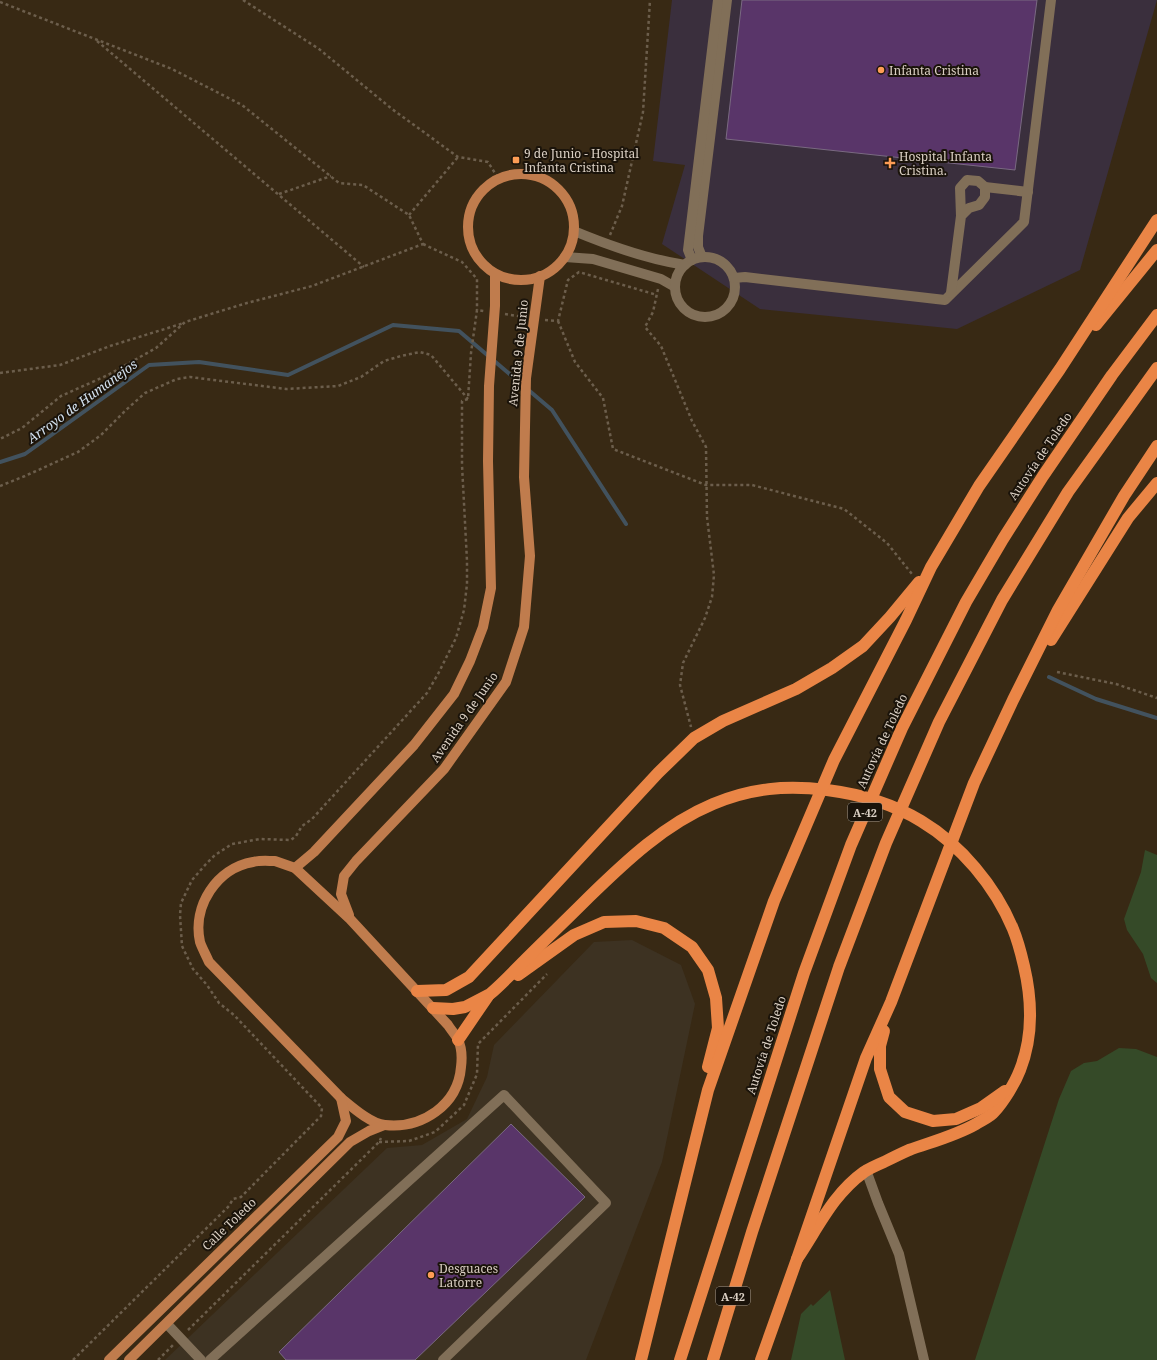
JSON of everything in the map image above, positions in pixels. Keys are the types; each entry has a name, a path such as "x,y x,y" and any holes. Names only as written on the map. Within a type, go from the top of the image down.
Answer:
{"highway":[{"path":"641,1360 708,1090 774,900 830,767 906,620 931,567 979,486 1060,368 1157,220"},
{"path":"1060,368 1157,250"},
{"name":"Autovía de Toledo","path":"680,1360 804,973 851,845 902,728 966,602 1003,539 1043,476 1112,375 1157,315"},
{"name":"A-42","path":"713,1360 755,1224 839,967 886,843 939,722 1002,600 1068,492 1157,368"},
{"path":"761,1360 866,1058 891,1002 974,783 1058,610 1124,496 1157,446"},
{"path":"1013,700 1128,518 1157,483"},
{"path":"417,991 446,990 469,977 658,773 694,738 723,721 796,689 832,668 863,646 890,617 931,567"},
{"path":"458,1040 493,991 616,871 657,837 688,816 711,805 737,795 768,789 805,788 834,791 878,802 920,820 960,851 989,886 1013,928 1021,950 1031,1005 1026,1053 1020,1071 993,1114 968,1128 906,1152 866,1170 849,1183 835,1200 797,1259"},
{"path":"433,1008 453,1009 465,1007 513,979 574,935 604,922 636,922 664,928 692,947 708,970 716,998 718,1028 708,1064 708,1090"},
{"path":"891,1002 880,1046 880,1068 889,1097 905,1112 933,1121 956,1119 982,1108 1011,1087"}],"main road":[{"path":"519,174 534,175 547,181 559,190 568,202 573,216 574,230 571,244 565,257 550,272 527,280 512,280 495,274 481,263 472,250 467,233 468,217 474,201 480,192 498,178 519,174"},
{"name":"Avenida 9 de Junio","path":"295,868 314,852 414,745 450,700 470,661 484,627 491,588 488,461 490,366 495,274"},
{"name":"Avenida 9 de Junio","path":"350,919 340,894 344,876 356,861 444,769 506,682 524,627 530,556 524,477 526,378 540,276"},
{"path":"129,1360 350,1142 369,1131 384,1125 410,1124 427,1118 442,1108 454,1094 460,1076 462,1058 458,1040 448,1025 350,919 295,868 275,861 253,862 233,869 216,882 204,900 199,920 200,942 209,962 341,1098 363,1116 384,1125"},
{"name":"Calle Toledo","path":"109,1360 338,1137 346,1121 341,1098"}],"street":[{"path":"693,260 688,250 718,0"},
{"path":"574,230 606,244 668,262 693,260 712,258 722,262 730,269 736,287 734,297 730,305 723,312 714,316 696,316 687,311 679,300 675,287 676,279 680,271 693,260 698,247 698,236 728,0"},
{"path":"734,278 745,277 945,300 1024,222 1051,0"},
{"path":"951,293 961,216 960,188 967,180 978,181 985,186 1028,192"},
{"path":"961,216 970,208 978,205 982,201 985,197 985,186"},
{"path":"565,257 593,259 661,279 675,287"},
{"path":"210,1360 504,1095 606,1203 443,1360"},
{"path":"866,1170 899,1254 924,1360"},
{"path":"167,1324 201,1360"}],"path":[{"path":"243,0 319,49 392,109 458,157 488,162 498,178"},
{"path":"606,244 622,206 643,112 650,0"},
{"path":"0,2 172,69 242,105 339,183 363,185 409,215 422,244 462,262 477,279 477,310 471,353"},
{"path":"94,38 364,267"},
{"path":"409,215 458,157"},
{"path":"278,194 331,176"},
{"path":"0,373 60,364 185,322 247,303 312,286 422,244"},
{"path":"657,295 579,272 568,280 558,321 575,362 603,398 613,449 706,485 752,485 844,509 887,543 913,575"},
{"path":"661,279 653,312 645,327 662,346 692,421 706,447 707,517 714,575 712,597 705,618 683,663 680,685 694,738"},
{"path":"477,310 534,319 558,321"},
{"path":"0,439 22,428 61,396 108,374 156,348 185,322"},
{"path":"0,486 78,452 101,435 145,393 177,379 190,376 286,389 338,386 361,377 384,361 420,352 431,355 468,399"},
{"path":"1057,672 1116,684 1157,698"},
{"path":"158,1360 379,1142 384,1125"}],"shaded area":[{"name":"Hospital Infanta Cristina.","path":"672,0 1157,0 1080,270 957,329 760,309 662,244 685,165 653,161"},
{"path":"632,940 681,965 695,1004 662,1162 586,1360 165,1360 387,1148 422,1145 467,1119 487,1077 494,1045 594,942"}],"green space":[{"path":"1145,850 1157,855 1157,983 1151,978 1143,954 1127,930 1124,919 1141,872"},
{"path":"1119,1048 1136,1049 1157,1057 1157,1360 975,1360 1059,1099 1071,1071 1084,1063 1097,1061"},
{"path":"830,1290 845,1360 791,1360 801,1314 811,1304 813,1306"}],"building":[{"name":"Infanta Cristina","path":"742,0 1037,0 1015,170 726,139"},
{"name":"Desguaces Latorre","path":"511,1124 585,1197 415,1360 286,1360 279,1352"}],"waterway":[{"name":"Arroyo de Humanejos","path":"0,462 25,454 149,365 199,362 288,375 393,325 459,331 552,410 626,524"},
{"path":"1049,677 1096,699 1157,718"}],"place":[{"name":"Infanta Cristina","path":"881,70"},
{"name":"9 de Junio - Hospital Infanta Cristina","path":"516,160"},
{"name":"Hospital Infanta Cristina.","path":"890,163"},
{"name":"Desguaces Latorre","path":"431,1275"}]}
